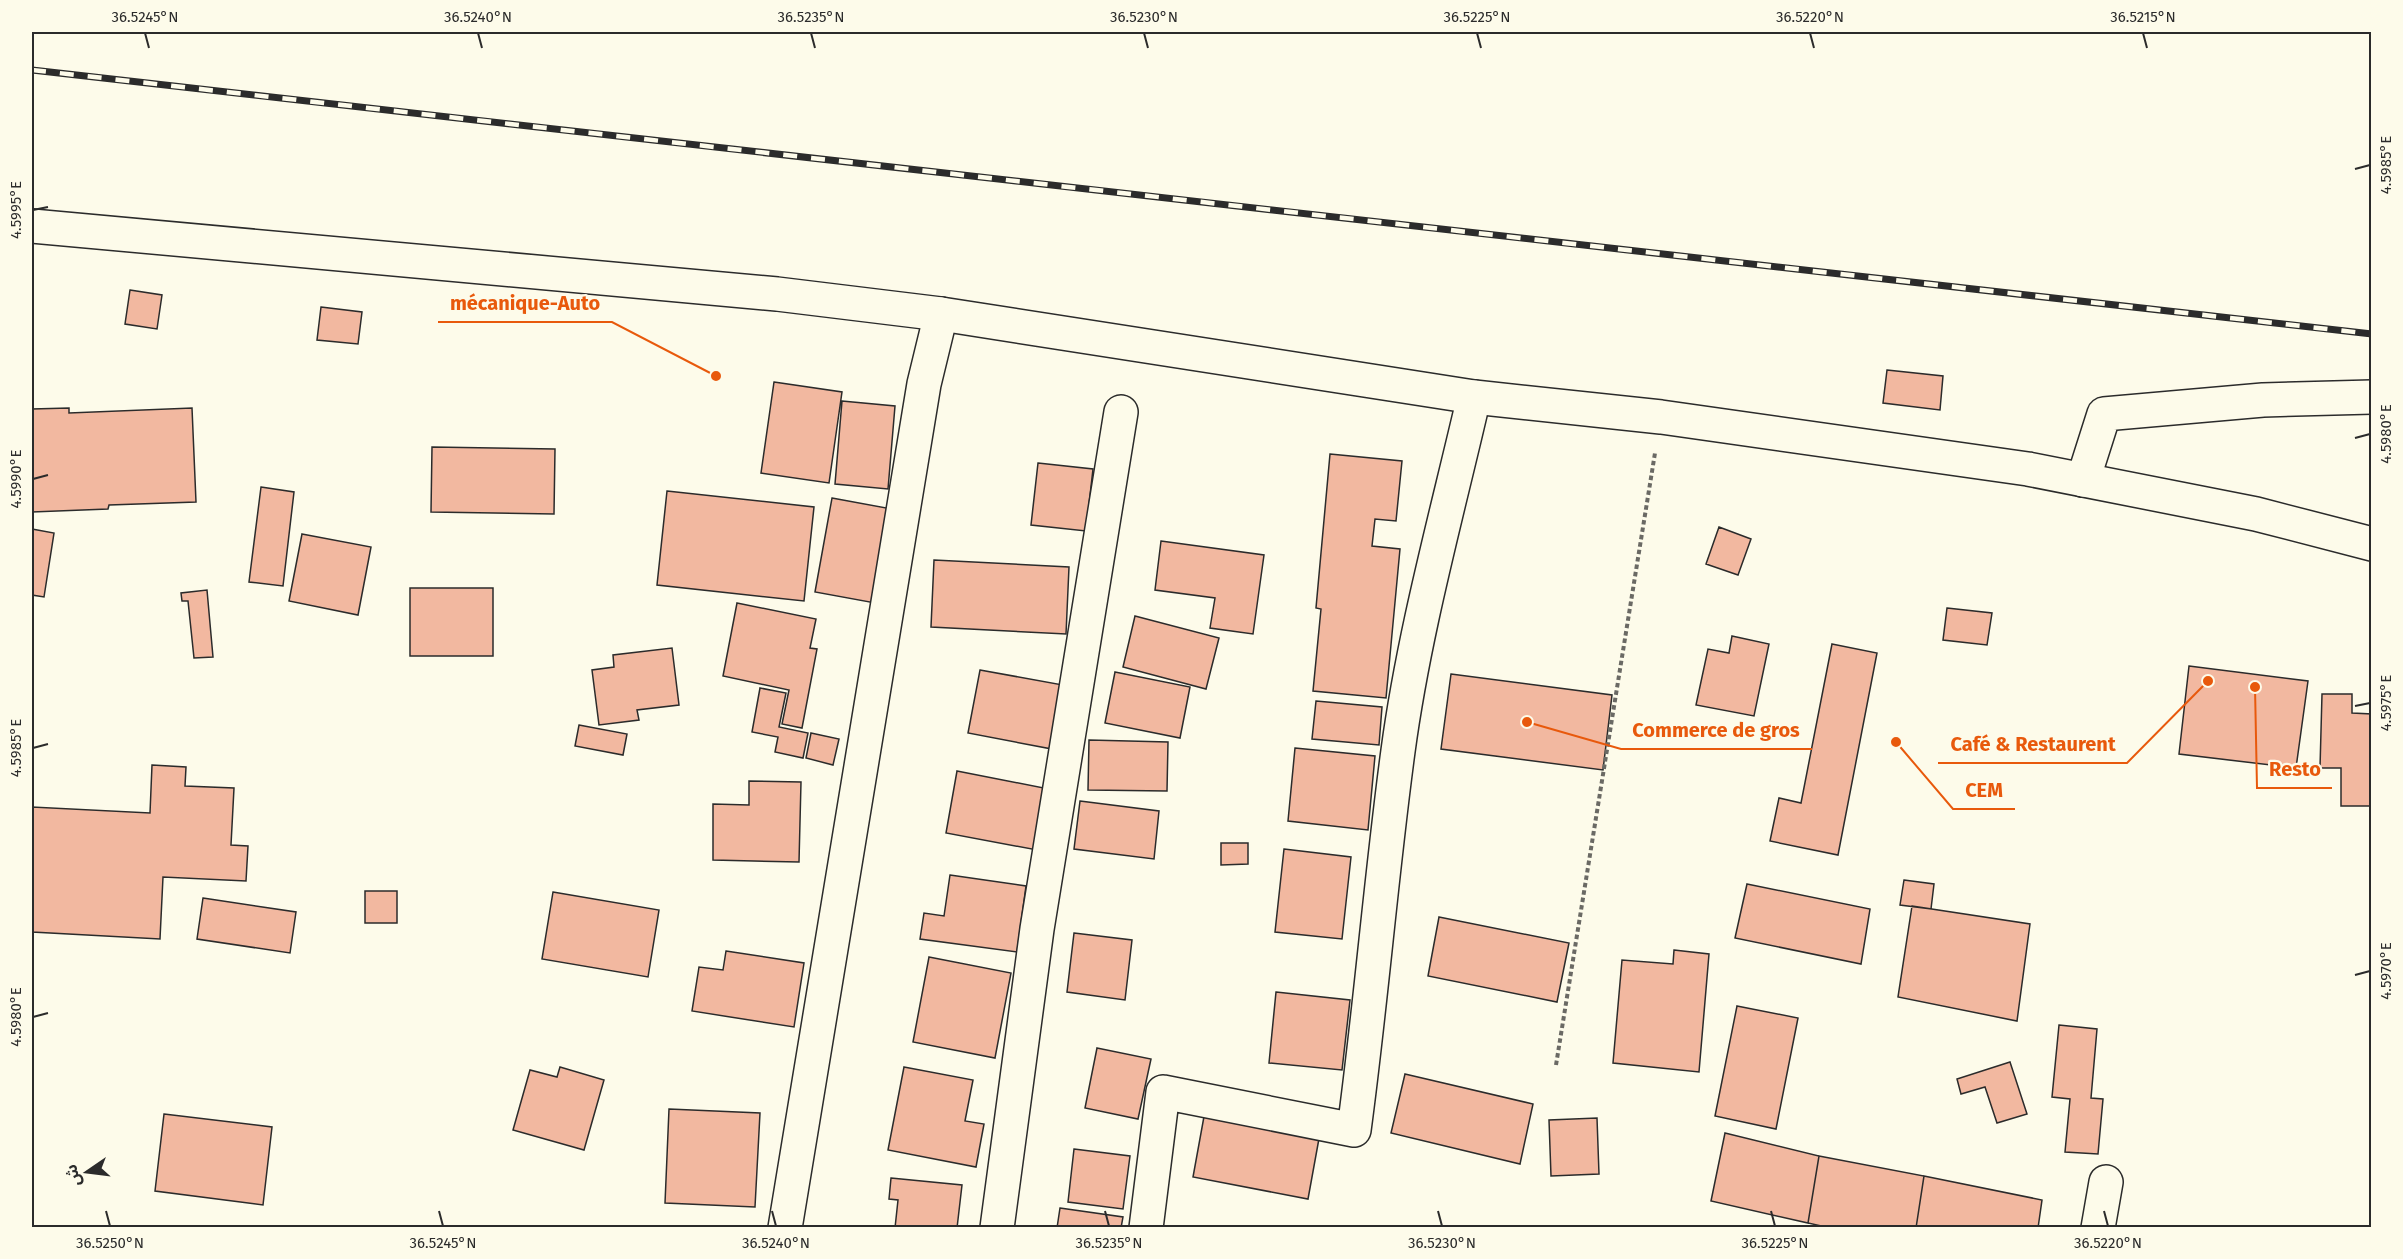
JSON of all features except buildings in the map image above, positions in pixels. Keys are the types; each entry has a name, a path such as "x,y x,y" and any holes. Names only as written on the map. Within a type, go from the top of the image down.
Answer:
{"street":[{"path":"32,226 777,294 941,314 1474,397 1661,417 2028,469 2256,514 2372,543"},
{"path":"785,1227 924,384 941,314"},
{"path":"1146,1227 1163,1092 1354,1130 1370,1014 1398,751 1416,646 1474,397"},
{"path":"2083,480 2104,414 2263,400 2372,397"},
{"path":"998,1227 1037,929 1121,412"},
{"path":"2098,1227 2106,1182"}],"path":[{"path":"1556,1065 1661,417"}],"railway":[{"path":"32,70 2372,334"}],"place":[{"name":"mécanique-Auto","path":"716,376"},
{"name":"Café & Restaurent","path":"2208,681"},
{"name":"Resto","path":"2255,687"},
{"name":"Commerce de gros","path":"1527,722"},
{"name":"CEM","path":"1896,742"}]}
